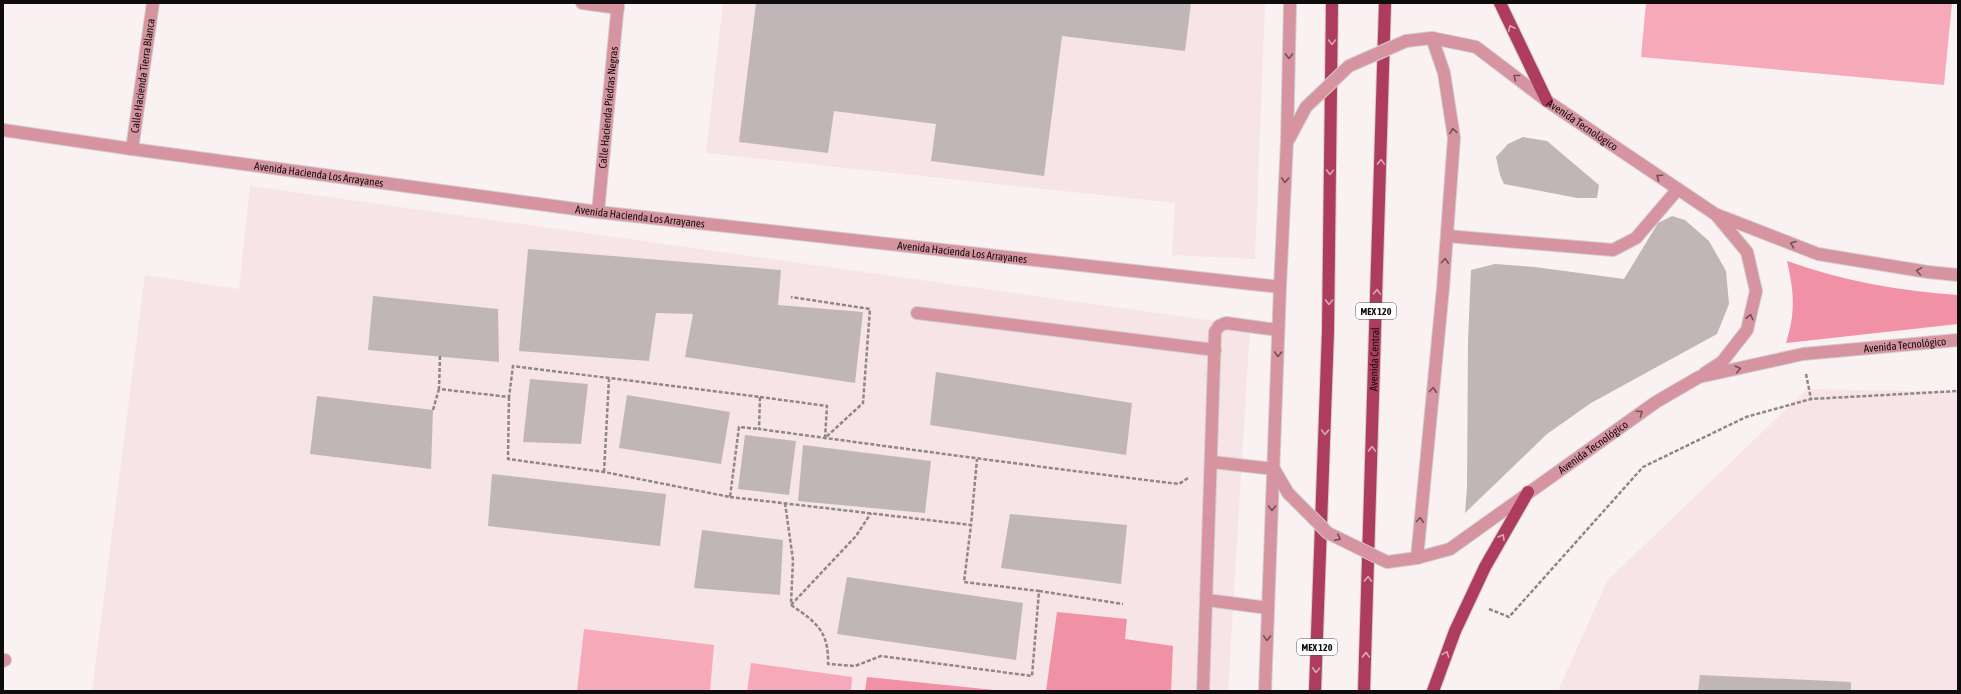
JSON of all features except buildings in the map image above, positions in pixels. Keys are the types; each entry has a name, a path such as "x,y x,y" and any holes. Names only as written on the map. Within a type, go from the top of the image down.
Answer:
{"main road":[{"name":"MEX 120","path":"1315,691 1328,331 1332,3"},
{"name":"Avenida Central","path":"1364,691 1386,3"},
{"path":"1500,3 1547,101"},
{"path":"1433,691 1455,631 1469,601 1486,566 1528,492"}],"street":[{"name":"Calle Hacienda Tierra Blanca","path":"132,149 153,3"},
{"path":"582,3 618,5"},
{"path":"1265,691 1278,330 1287,141 1290,3"},
{"name":"Calle Hacienda Piedras Negras","path":"598,212 618,5"},
{"path":"1417,558 1454,138 1444,73 1432,38"},
{"name":"Avenida Tecnológico","path":"1287,141 1306,107 1349,66 1406,41 1432,38 1476,47 1547,101 1715,214 1818,254 1928,272 1958,275"},
{"name":"Avenida Hacienda Los Arrayanes","path":"3,130 132,149 598,212 1280,287"},
{"path":"1446,236 1613,250 1636,238 1678,189"},
{"path":"1700,377 1722,362 1747,330 1756,291 1747,252 1715,214"},
{"path":"917,313 1215,350"},
{"path":"1203,691 1212,462 1215,332 1219,326 1226,323 1278,330"},
{"name":"Avenida Tecnológico","path":"1274,469 1288,493 1328,533 1387,562 1417,558 1450,549 1656,402 1700,377 1803,354 1958,340"},
{"path":"1212,462 1274,469"},
{"path":"1207,600 1268,608"}],"path":[{"path":"791,297 870,309 863,403 825,438"},
{"path":"433,410 439,389 440,356"},
{"path":"825,438 827,406 513,366 509,397 508,459 604,472 730,496 971,526"},
{"path":"604,472 609,379"},
{"path":"439,389 509,397"},
{"path":"1469,601 1509,617 1643,467 1746,417 1811,399 1958,391"},
{"path":"759,429 760,397"},
{"path":"730,496 739,427 1179,484 1212,462"},
{"path":"977,459 964,582 1039,591 1123,604"},
{"path":"785,503 793,560 791,604"},
{"path":"791,604 856,536 871,513"},
{"path":"791,604 816,622 828,646 828,664 855,666 881,656 1032,676 1039,591"}],"shaded area":[{"path":"723,3 1265,3 1255,259 1172,255 1175,203 706,153"},
{"path":"1646,3 1952,3 1944,85 1641,57"},
{"path":"250,186 1250,326 1228,691 92,691 145,275 239,289"},
{"path":"1787,261 1829,274 1871,284 1914,291 1958,295 1958,324 1786,343 1793,312 1791,283"},
{"path":"1807,389 1958,392 1958,691 1558,691 1607,581"},
{"path":"1057,612 1127,619 1125,639 1173,646 1171,691 1046,691"},
{"path":"584,629 714,645 710,691 577,691"},
{"path":"751,663 852,677 851,691 747,691"},
{"path":"867,677 1004,691 865,691"}]}
